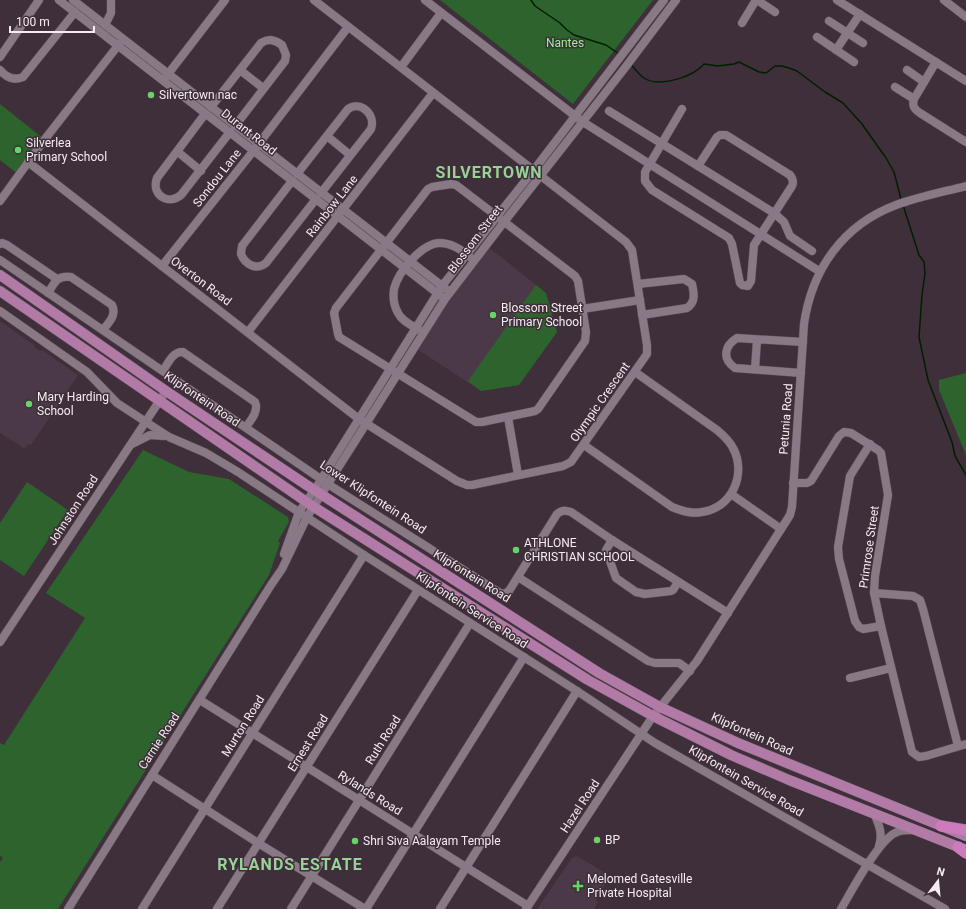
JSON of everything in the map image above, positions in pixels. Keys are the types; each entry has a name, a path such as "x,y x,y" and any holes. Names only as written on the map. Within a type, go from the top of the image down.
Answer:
{"highway":[{"path":"941,826 966,830"}],"main road":[{"name":"Klipfontein Road","path":"0,275 166,391 317,493 599,672 660,707 738,743 796,768 966,836"},
{"path":"0,291 159,402 310,504 588,680 653,716 731,755 789,780 920,831 963,850"}],"street":[{"path":"0,57 39,0"},
{"name":"Durant Road","path":"60,0 75,12 121,42 166,77 211,107 233,129 256,147 297,174 319,196 408,265 445,299"},
{"name":"Durant Road","path":"73,0 105,25 121,42"},
{"path":"105,25 111,13 111,0"},
{"path":"166,77 225,0"},
{"name":"Olympic Crescent","path":"314,0 630,246 638,284 648,350 643,361 574,459 568,464 472,485 462,483 367,424"},
{"path":"425,0 583,122 819,271"},
{"name":"Blossom Street","path":"317,493 329,483 445,299 504,222 575,116 664,0"},
{"name":"Blossom Street","path":"310,504 317,493 321,478 442,286 496,216 583,122 676,0"},
{"path":"742,24 757,0 775,12"},
{"path":"837,0 966,81"},
{"path":"944,0 966,17"},
{"path":"0,70 11,78 19,79 23,77 75,12"},
{"path":"401,67 441,13"},
{"path":"836,50 860,14"},
{"path":"650,19 658,25"},
{"path":"829,21 864,43"},
{"name":"Sondou Lane","path":"162,266 348,27"},
{"path":"817,37 854,62"},
{"path":"205,114 157,178 155,187 158,193 169,200 176,199 201,171 284,61 286,55 282,45 276,41 265,41 260,43 211,107"},
{"path":"0,201 28,162 121,42"},
{"path":"936,62 912,104 915,110 966,142"},
{"path":"240,70 264,88"},
{"path":"907,70 924,82"},
{"name":"Durant Road","path":"166,77 205,114 233,129"},
{"path":"895,87 914,99"},
{"name":"Rainbow Lane","path":"248,332 433,93"},
{"path":"292,181 242,246 241,254 245,261 253,266 262,266 266,263 371,128 372,117 370,113 362,107 352,106 348,109 297,174"},
{"path":"682,109 649,163 644,176 647,186 729,238 732,244 739,279 742,285 746,286 750,284 753,248 792,186 792,178 790,175 726,135 720,135 717,137 698,166"},
{"path":"609,111 774,213 784,222 790,236 812,251"},
{"path":"327,136 350,155"},
{"name":"Durant Road","path":"256,147 292,181 319,196"},
{"path":"178,152 201,171"},
{"name":"Overton Road","path":"28,162 367,424"},
{"path":"456,185 496,216 575,276 578,281 586,337 580,350 538,409 531,413 476,422 339,337 334,313 336,308 425,192 432,187 456,185"},
{"name":"Petunia Road","path":"653,716 690,671 790,515 792,508 804,324 808,301 819,271 835,249 855,229 874,216 896,205 966,186"},
{"path":"0,244 2,243 7,245 57,279"},
{"path":"423,332 402,318 394,305 395,286 408,265 425,248 432,244 440,243 455,246 474,260"},
{"name":"Lower Klipfontein Road","path":"0,260 321,478 500,593 507,593 518,577"},
{"name":"Durant Road","path":"408,265 450,292"},
{"path":"48,293 57,279 65,276 71,277 112,305 114,315 103,330"},
{"path":"638,284 684,279 692,284 694,298 690,306 687,308 642,315"},
{"path":"582,309 640,300"},
{"name":"Klipfontein Service Road","path":"0,312 88,372 117,402 145,422 169,437 206,453 238,472 418,590 678,756 945,909"},
{"path":"801,373 735,368 726,358 727,348 730,342 737,338 803,342"},
{"path":"755,369 757,340"},
{"path":"163,371 173,355 178,352 184,352 255,402 257,410 246,427"},
{"path":"584,445 672,507 684,512 703,512 712,509 732,494 738,478 738,465 734,449 728,439 635,372"},
{"name":"Johnston Road","path":"0,642 166,391"},
{"path":"508,417 518,475"},
{"name":"Primrose Street","path":"793,483 807,483 811,481 839,436 844,432 851,433 870,444 881,453 888,495 875,576 874,592 912,752 919,757 926,756 966,744"},
{"path":"129,446 150,435 169,437"},
{"path":"870,444 850,476 838,554 857,625 863,629 881,626"},
{"path":"732,494 781,529"},
{"name":"Carnie Road","path":"270,586 283,557 299,512 310,504"},
{"name":"Carnie Road","path":"70,908 282,569 307,517 310,504"},
{"path":"690,671 679,663 655,663 648,661 518,577 557,514 565,510 571,512 612,540 728,613"},
{"path":"612,540 606,550 614,574 619,581 636,592 645,594 671,591 678,582"},
{"name":"Murton Road","path":"142,909 364,555"},
{"name":"Ernest Road","path":"217,909 418,590"},
{"path":"874,592 913,596 920,600 958,746"},
{"name":"Ruth Road","path":"291,909 470,623"},
{"path":"152,775 258,844 365,909 524,658"},
{"path":"850,678 891,668"},
{"path":"440,909 577,691"},
{"name":"Rylands Road","path":"200,700 527,907"},
{"name":"Hazel Road","path":"527,907 653,716"},
{"path":"874,813 881,830 879,849"},
{"path":"841,909 868,865 887,838 894,833 904,830 920,831"}],"shaded area":[{"name":"Blossom Street Primary School","path":"486,245 546,293 557,332 519,385 481,391 414,347"},
{"name":"Mary Harding School","path":"0,321 34,345 34,347 40,351 42,350 78,375 31,445 28,444 25,449 0,433"},
{"name":"Melomed Gatesville Private Hospital","path":"577,856 607,874 608,879 596,901 598,902 594,909 537,909 572,858"}],"green space":[{"name":"Nantes","path":"440,0 653,0 573,104"},
{"name":"Silverlea Primary School","path":"0,104 44,139 19,175 0,160"},
{"path":"536,285 546,293 557,332 519,385 481,391 468,381"},
{"path":"966,373 966,455 939,390 939,380"},
{"path":"143,450 189,472 229,479 288,517 289,522 278,541 280,543 269,575 58,909 0,909 0,862 3,858 0,856 0,743 4,745 85,618 46,593"},
{"path":"27,482 68,510 24,576 0,560 0,523"}],"waterway":[{"path":"531,0 535,6 560,23 574,35 606,45 619,54"},
{"path":"631,64 644,78 650,81 658,82 676,80 684,77 699,69 704,64 718,66 739,62 759,72 766,73 775,66 782,66 797,71 825,92 843,103 862,124 894,172 901,199"},
{"path":"903,205 919,255 924,262 925,273 919,337 928,380 952,442 955,456 966,475"}],"place":[{"name":"Silvertown nac","path":"151,95"},
{"name":"Silverlea Primary School","path":"18,150"},
{"name":"Blossom Street Primary School","path":"493,315"},
{"name":"Mary Harding School","path":"29,404"},
{"name":"ATHLONE CHRISTIAN SCHOOL","path":"516,550"},
{"name":"BP","path":"597,840"},
{"name":"Shri Siva Aalayam Temple","path":"355,841"},
{"name":"Melomed Gatesville Private Hospital","path":"578,886"}],"district":[{"name":"SILVERTOWN","path":"489,172"},
{"name":"RYLANDS ESTATE","path":"290,864"}]}
